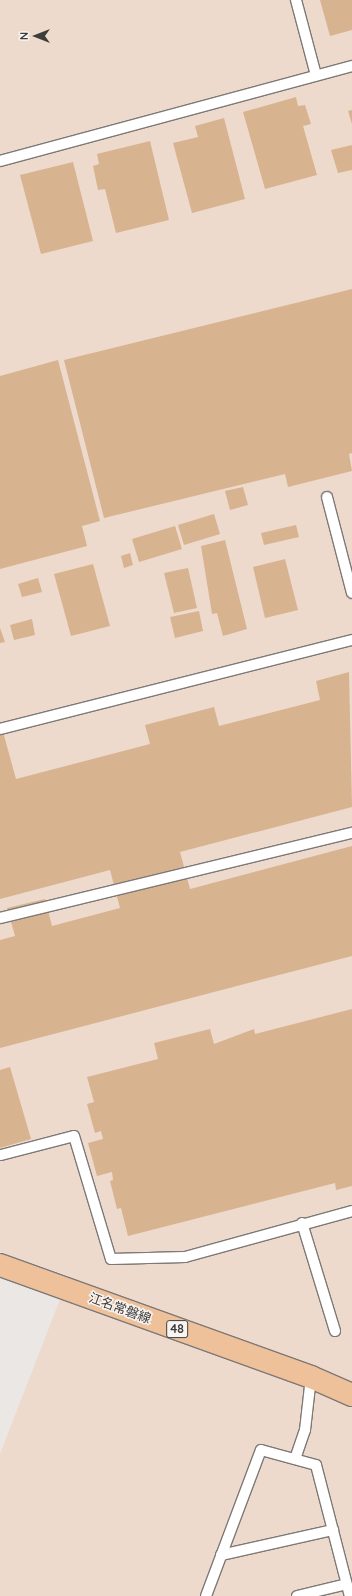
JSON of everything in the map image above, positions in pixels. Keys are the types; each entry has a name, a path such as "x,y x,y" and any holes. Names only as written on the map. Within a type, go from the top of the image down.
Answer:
{"main road":[{"name":"江名常磐線","path":"0,1265 311,1377 352,1395"}],"lane":[{"path":"296,0 316,76"},
{"path":"0,161 352,66"},
{"path":"327,497 352,593"},
{"path":"0,729 352,640"},
{"path":"0,918 352,833"},
{"path":"2,1155 74,1136 111,1259 185,1257 302,1223 352,1211"},
{"path":"302,1223 335,1330"},
{"path":"295,1459 306,1430 311,1377"},
{"path":"206,1596 261,1450 316,1465 350,1596"},
{"path":"221,1555 333,1530"},
{"path":"298,1596 347,1584"}],"shaded area":[{"path":"0,0 352,0 352,1596 0,1596 0,1454 69,1276 0,1252"}],"building":[{"path":"320,0 352,0 352,30 330,36"},
{"path":"296,97 298,106 305,105 311,124 303,126 317,175 265,189 243,112"},
{"path":"352,110 352,124 348,111"},
{"path":"224,118 245,199 192,213 173,143 198,137 195,126"},
{"path":"150,141 169,220 116,233 105,189 98,190 93,166 99,164 97,154"},
{"path":"352,145 352,170 338,173 331,150"},
{"path":"73,162 93,241 41,254 20,175"},
{"path":"352,289 352,453 349,454 352,471 288,487 285,474 104,518 64,360"},
{"path":"58,360 100,521 82,526 87,546 0,569 0,376"},
{"path":"243,487 248,505 230,510 225,491"},
{"path":"214,514 220,534 184,545 178,525"},
{"path":"296,525 299,537 264,545 261,533"},
{"path":"175,526 182,549 139,562 132,539"},
{"path":"225,540 247,629 223,636 217,613 212,614 201,546"},
{"path":"130,553 133,565 124,568 121,556"},
{"path":"285,559 298,610 265,618 253,567"},
{"path":"93,564 110,626 71,636 54,574"},
{"path":"188,568 197,608 174,613 164,573"},
{"path":"38,578 42,592 22,597 18,584"},
{"path":"199,611 203,631 175,638 170,617"},
{"path":"32,619 35,635 14,640 10,625"},
{"path":"0,628 5,642 0,643"},
{"path":"349,672 352,807 180,852 190,889 352,846 352,956 0,1048 0,940 15,936 7,908 45,899 52,926 120,908 110,870 0,899 0,721 16,779 150,744 145,725 214,707 219,726 320,700 316,681"},
{"path":"352,1009 352,1186 336,1190 335,1183 128,1236 121,1208 117,1209 110,1181 113,1180 112,1172 97,1176 88,1143 103,1139 101,1131 95,1133 87,1104 94,1102 87,1077 158,1059 154,1043 210,1029 214,1044 254,1029 255,1034"},
{"path":"10,1067 31,1139 0,1148 0,1070"}]}
